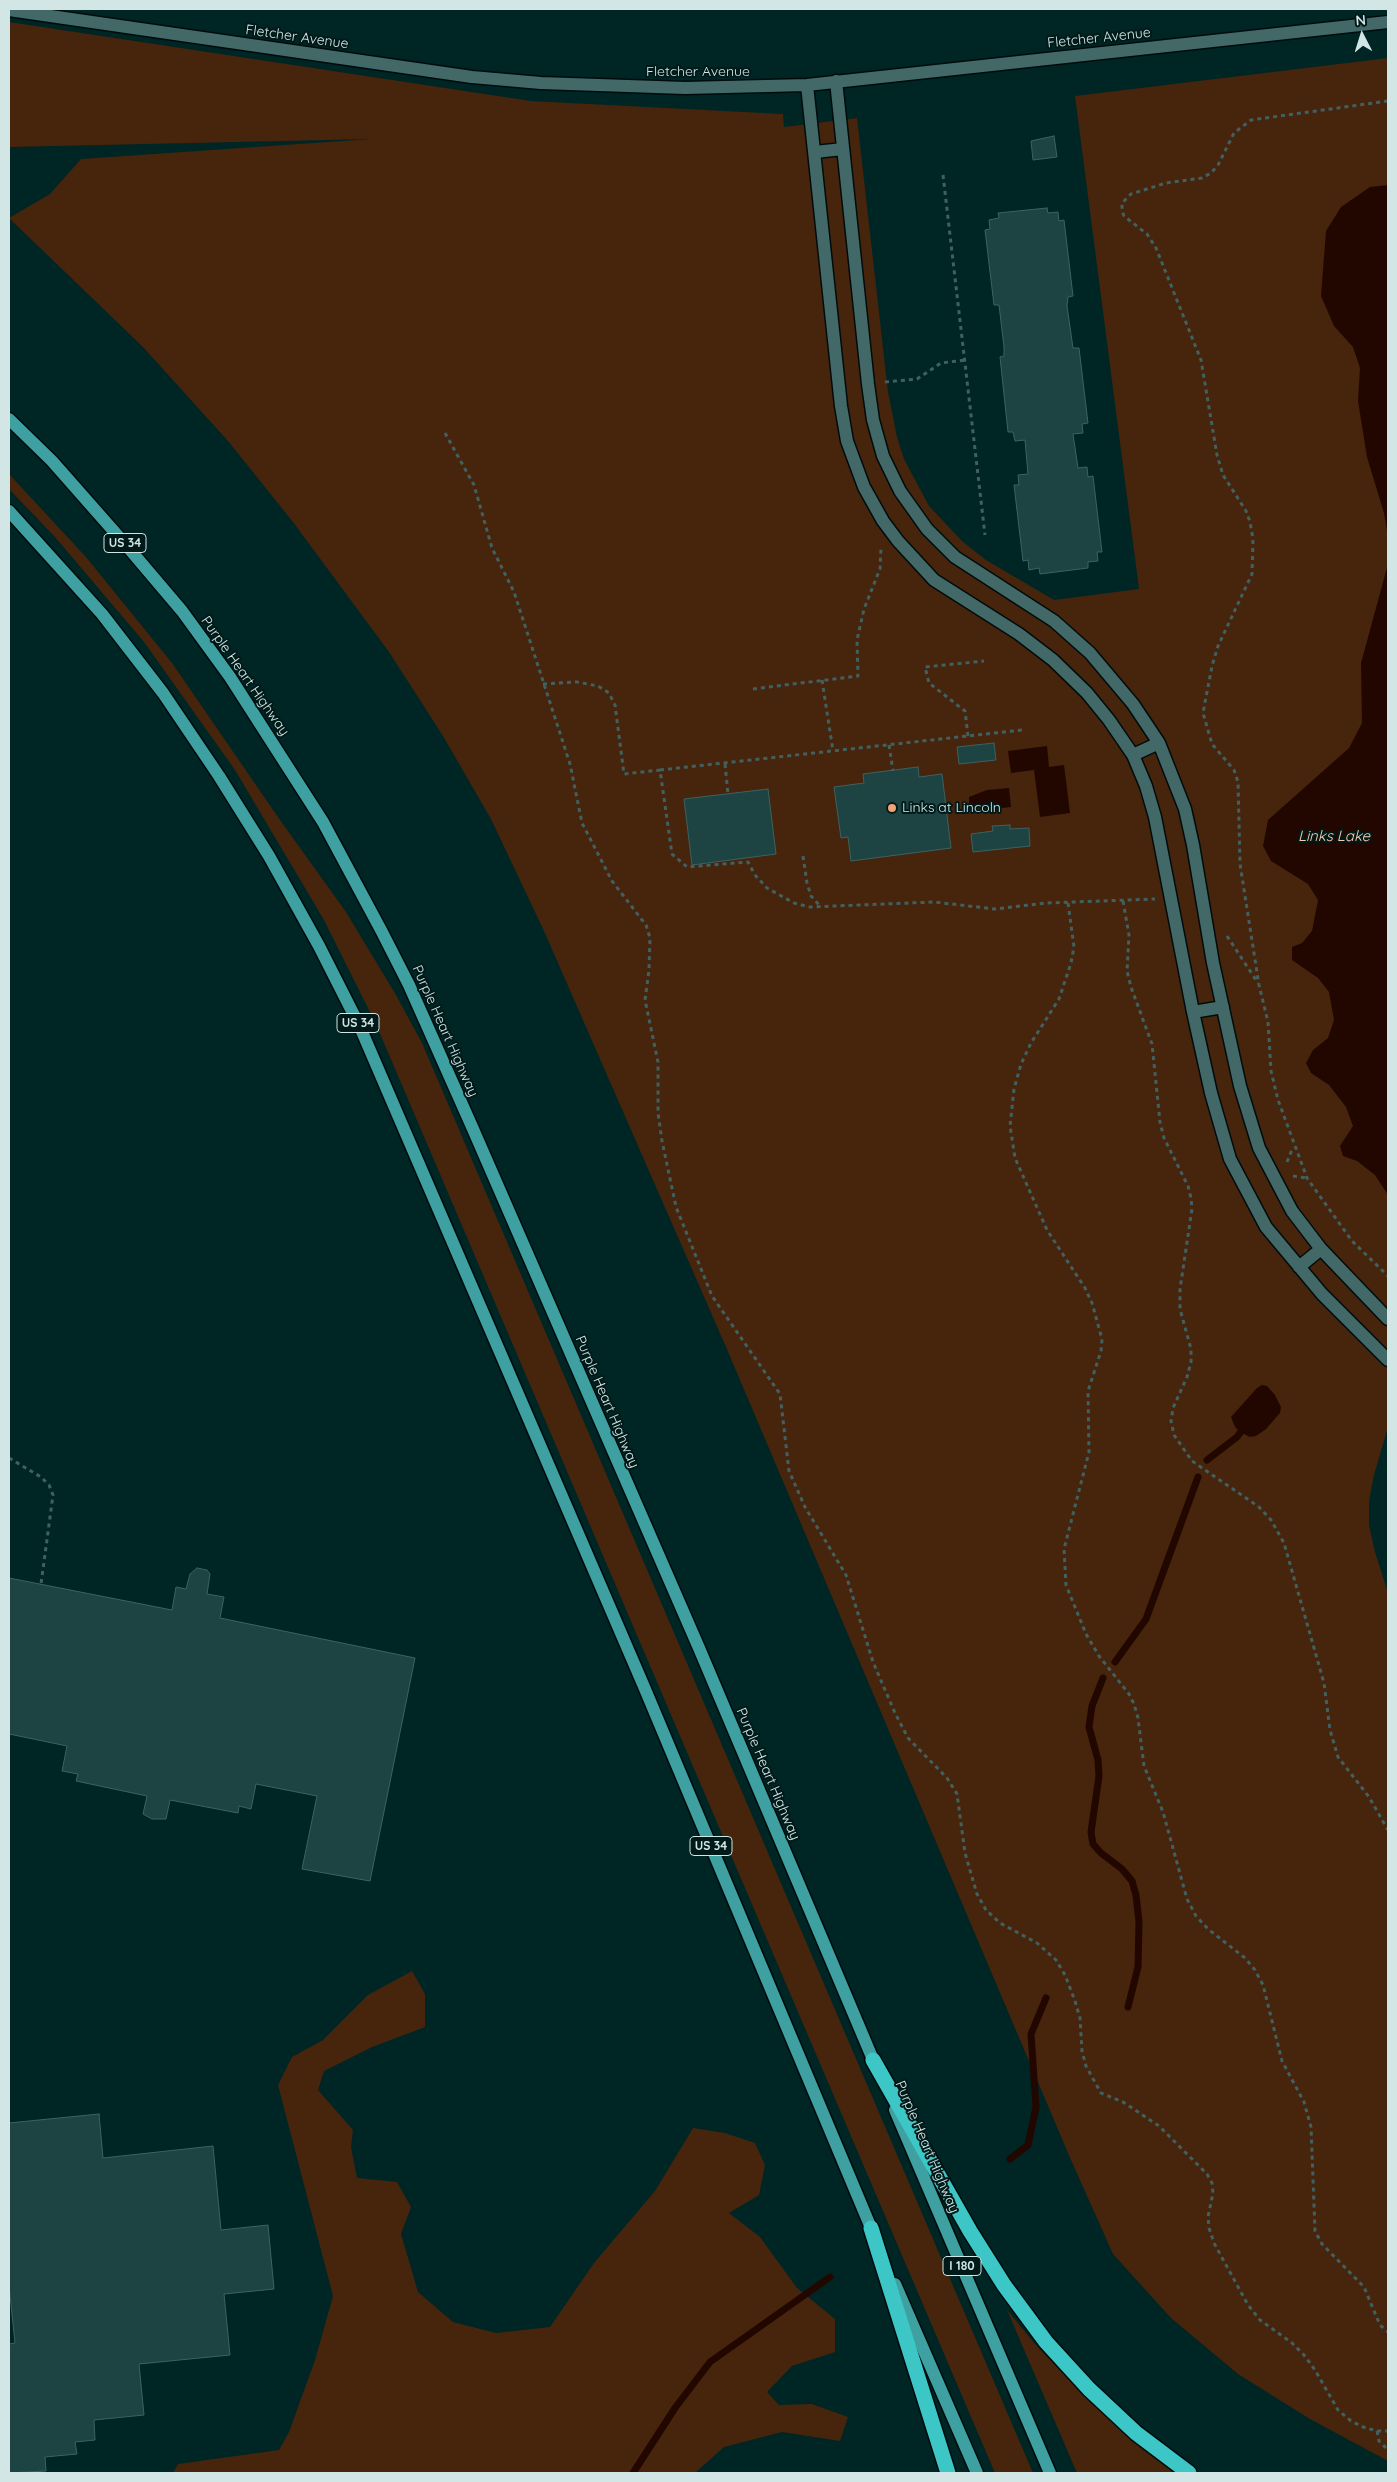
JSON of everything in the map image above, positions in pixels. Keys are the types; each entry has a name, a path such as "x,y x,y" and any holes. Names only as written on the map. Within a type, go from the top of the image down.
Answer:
{"highway":[{"path":"873,2060 970,2231 1004,2285 1046,2342 1089,2389 1136,2433 1189,2473"},
{"path":"871,2228 948,2473"}],"main road":[{"name":"Purple Heart Highway","path":"9,419 64,475 187,618 230,677 313,807 409,985 699,1648 1050,2473"},
{"name":"US 34","path":"9,511 102,614 163,693 219,776 269,856 323,954 364,1036 645,1689 871,2228"},
{"path":"871,2228 977,2473"}],"street":[{"name":"Fletcher Avenue","path":"9,10 440,73 504,80 685,88 807,85 1388,22"},
{"path":"836,81 868,384 874,420 884,456 900,491 927,529 954,557 1054,621 1090,653 1134,704 1160,743 1184,809 1222,1007 1240,1086 1258,1148 1292,1211 1321,1249 1388,1319"},
{"path":"807,85 842,416 855,467 875,507 898,541 934,580 1032,643 1068,674 1109,720 1132,755 1146,786 1164,851 1193,1012 1211,1093 1230,1159 1266,1227 1350,1324 1388,1360"},
{"path":"815,152 843,149"},
{"path":"1132,755 1160,743"},
{"path":"1193,1012 1222,1007"},
{"path":"1299,1267 1321,1249"}],"path":[{"path":"1388,101 1251,120 1234,133 1218,165 1211,173 1202,178 1149,187 1131,194 1122,203 1124,216 1147,234 1156,248 1201,360 1217,456 1223,475 1246,511 1253,539 1252,574 1218,646 1203,713 1212,744 1234,770 1238,782 1240,864 1259,985 1268,1022 1270,1071 1293,1146 1306,1178 1352,1241 1388,1276"},
{"path":"943,175 985,535"},
{"path":"868,384 917,379 942,362 965,360"},
{"path":"445,433 474,485 492,548 514,592 570,764 582,823 612,881 646,925 650,938 650,970 645,1000 658,1062 658,1112 676,1207 712,1296 772,1379 780,1394 789,1471 805,1507 846,1575 861,1628 895,1713 908,1738 947,1778 957,1794 967,1863 977,1894 986,1910 1000,1923 1037,1943 1056,1960 1065,1975 1075,2001 1080,2018 1082,2051 1086,2066 1100,2093 1122,2102 1160,2126 1208,2174 1212,2184 1208,2228 1214,2243 1248,2305 1260,2320 1292,2343 1304,2355 1338,2410 1351,2421 1377,2431 1388,2431"},
{"path":"753,689 858,676 857,640 864,609 880,569 880,546"},
{"path":"968,736 965,711 928,683 925,667 984,661"},
{"path":"822,680 833,751"},
{"path":"543,684 577,682 598,686 609,693 615,705 624,774 1022,730"},
{"path":"619,736 624,736"},
{"path":"890,745 893,771"},
{"path":"724,764 728,794"},
{"path":"660,770 672,854 687,867 748,862 755,875 773,892 794,903 820,906 934,902 995,909 1155,899"},
{"path":"803,856 811,896 820,906"},
{"path":"1123,901 1129,935 1127,970 1130,987 1152,1044 1160,1122 1164,1138 1188,1186 1191,1198 1192,1209 1180,1289 1180,1309 1191,1350 1191,1362 1187,1377 1173,1408 1171,1421 1174,1435 1192,1461 1259,1507 1271,1520 1284,1543 1324,1683 1330,1730 1338,1757 1369,1797 1388,1830"},
{"path":"1068,903 1074,947 1071,963 1058,999 1031,1043 1021,1064 1014,1089 1010,1126 1015,1158 1047,1230 1085,1288 1092,1303 1102,1339 1101,1351 1088,1391 1089,1452 1064,1550 1066,1585 1086,1634 1099,1656 1129,1694 1134,1704 1138,1718 1144,1766 1163,1812 1187,1899 1196,1916 1208,1929 1246,1958 1255,1970 1262,1985 1282,2061 1309,2114 1313,2147 1315,2231 1322,2244 1364,2287 1380,2325 1388,2332"},
{"path":"1293,1146 1287,1161 1288,1170 1293,1176 1306,1178"},
{"path":"9,1458 41,1477 49,1485 53,1495 41,1584"},
{"path":"1377,2431 1379,2441 1388,2450"}],"shaded area":[{"name":"Links at Lincoln","path":"9,22 531,101 783,114 784,127 857,118 888,392 897,437 904,459 929,506 963,542 986,560 1054,600 1139,589 1075,96 1388,58 1388,1427 1374,1475 1369,1501 1369,1525 1388,1593 1388,2461 1310,2419 1238,2374 1171,2318 1113,2254 1071,2160 726,1347 544,931 491,819 443,736 389,652 293,522 228,441 143,347 9,218 50,194 81,159 372,139 9,147"},
{"path":"9,474 86,557 172,663 346,912 396,995 422,1043 1033,2473 995,2473 375,1022 324,920 235,770 144,642 55,537 9,489"},
{"path":"412,1971 425,1994 425,2027 372,2047 324,2071 318,2090 353,2130 351,2147 357,2178 397,2182 411,2207 401,2234 418,2292 453,2322 496,2333 550,2327 594,2263 655,2191 693,2128 725,2133 755,2143 765,2165 759,2195 729,2213 760,2237 797,2288 835,2319 835,2352 792,2366 767,2392 779,2405 812,2404 848,2417 840,2441 782,2432 724,2447 695,2473 173,2473 178,2464 279,2450 289,2432 315,2360 333,2296 278,2085 292,2057 323,2040 368,1995"},
{"path":"1007,2310 1035,2344 1078,2389 1136,2443 1176,2473 1077,2473"}],"water":[{"path":"1388,185 1388,537 1384,513 1367,457 1358,401 1360,368 1353,347 1334,326 1321,296 1326,231 1341,207 1370,187"},
{"name":"Links Lake","path":"1388,564 1388,1195 1375,1175 1357,1161 1343,1156 1340,1146 1353,1126 1346,1107 1329,1085 1311,1073 1306,1063 1313,1050 1328,1038 1334,1020 1329,992 1318,978 1292,960 1292,947 1302,943 1312,931 1318,900 1308,884 1271,861 1263,846 1268,820 1349,748 1362,723 1361,663"},
{"path":"1047,746 1049,767 1064,765 1070,813 1040,817 1034,770 1011,773 1008,751"},
{"path":"1009,788 1011,807 994,809 969,807 969,797 987,790"},
{"path":"1262,1385 1267,1386 1275,1395 1281,1407 1280,1413 1266,1429 1256,1436 1250,1437 1235,1427 1231,1417 1257,1388"}],"building":[{"path":"1054,136 1057,157 1033,160 1031,141"},
{"path":"1047,208 1048,213 1058,212 1059,221 1064,220 1073,296 1068,297 1067,306 1073,348 1079,348 1088,423 1082,424 1083,433 1073,434 1078,468 1087,467 1088,477 1093,476 1102,552 1097,552 1098,561 1088,562 1088,568 1040,574 1039,568 1029,570 1028,560 1023,561 1014,485 1019,485 1018,475 1028,474 1025,440 1015,441 1013,432 1008,432 1000,357 1004,356 1004,347 999,305 994,305 985,230 990,229 989,220 999,218 998,213"},
{"path":"994,743 996,760 959,764 957,747"},
{"name":"Links at Lincoln","path":"918,767 919,777 942,774 951,848 851,861 848,837 841,838 834,787 864,783 863,774"},
{"path":"768,789 776,854 692,865 684,799"},
{"path":"1010,825 1010,829 1029,828 1030,846 973,852 971,834 993,831 992,826"},
{"path":"197,1568 207,1570 210,1574 207,1594 224,1597 220,1618 415,1658 370,1881 302,1869 317,1796 256,1784 251,1809 239,1806 238,1813 170,1800 166,1819 152,1819 143,1814 147,1796 76,1781 78,1774 62,1771 67,1746 9,1734 9,1578 172,1610 176,1587 186,1589 190,1574"},
{"path":"99,2114 103,2158 213,2146 221,2230 268,2225 274,2289 224,2294 230,2355 139,2364 144,2415 94,2420 95,2440 75,2442 77,2454 45,2457 46,2471 9,2473 9,2344 15,2343 9,2285 9,2123"}],"waterway":[{"path":"1207,1460 1237,1437 1245,1426"},
{"path":"1115,1662 1146,1619 1198,1477"},
{"path":"1103,1678 1092,1706 1089,1727 1098,1760 1099,1776 1091,1832 1093,1844 1101,1853 1122,1869 1132,1881 1136,1895 1139,1922 1138,1967 1128,2007"},
{"path":"1010,2159 1028,2145 1036,2107 1031,2034 1046,1998"},
{"path":"633,2473 675,2408 710,2362 830,2277"}],"place":[{"name":"Links at Lincoln","path":"892,808"}]}
